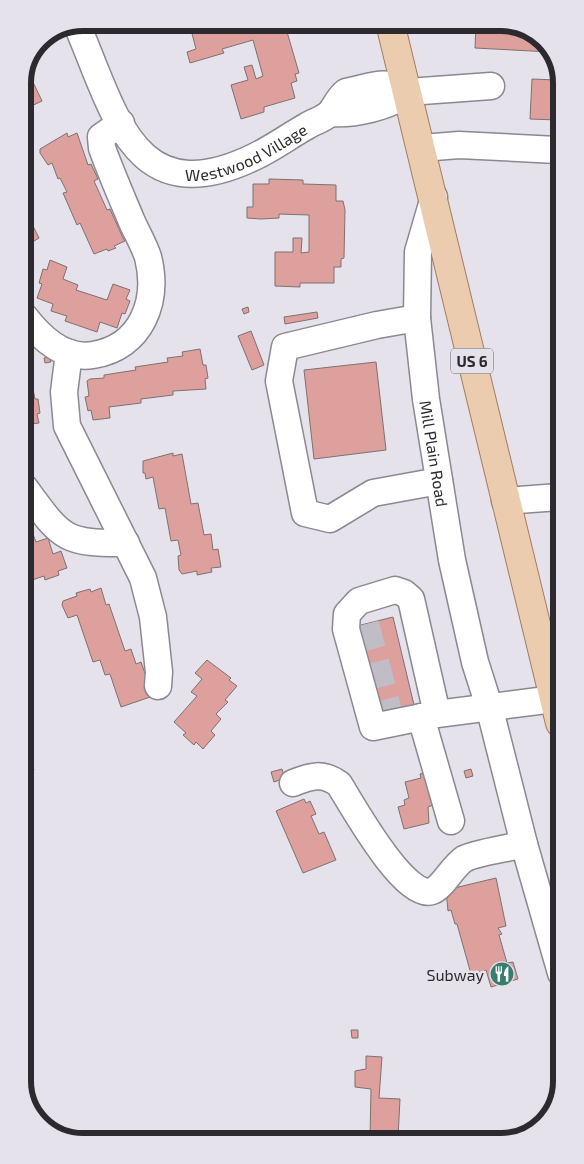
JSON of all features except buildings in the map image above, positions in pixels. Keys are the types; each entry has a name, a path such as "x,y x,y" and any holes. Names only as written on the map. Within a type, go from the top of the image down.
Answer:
{"main road":[{"name":"Mill Plain Road","path":"392,31 434,197 505,501 553,695"}],"street":[{"name":"Westwood Village","path":"80,31 129,138 152,163 170,172 190,175 236,166 261,154 330,113 347,113 393,103 408,92"},
{"path":"408,92 491,86"},
{"path":"31,323 52,344 69,353 95,355 126,342 141,326 150,303 151,287 147,255 102,148 101,137 121,123"},
{"path":"422,148 459,145 553,150"},
{"name":"Mill Plain Road","path":"434,197 418,252 418,318 421,359 439,481 452,560 475,662 489,706 524,844 553,945"},
{"path":"418,318 377,325 285,347 279,381 306,513 330,519 373,493 439,481"},
{"path":"69,353 64,392 68,426 143,578 153,618 159,672 158,686"},
{"path":"31,497 52,525 70,538 82,542 126,543"},
{"path":"505,501 553,497"},
{"path":"451,821 429,716 410,599 404,593 395,590 362,612 347,614 346,629 373,726 391,717 429,716 489,706"},
{"name":"Mill Plain Road","path":"489,706 553,711"},
{"path":"293,783 316,775 330,777 339,784 387,858 412,884 424,892 431,892 438,887 452,868 466,858 524,844"}],"tunnel":[{"path":"366,624 389,711"}],"place":[{"name":"Subway","path":"502,974"}]}
